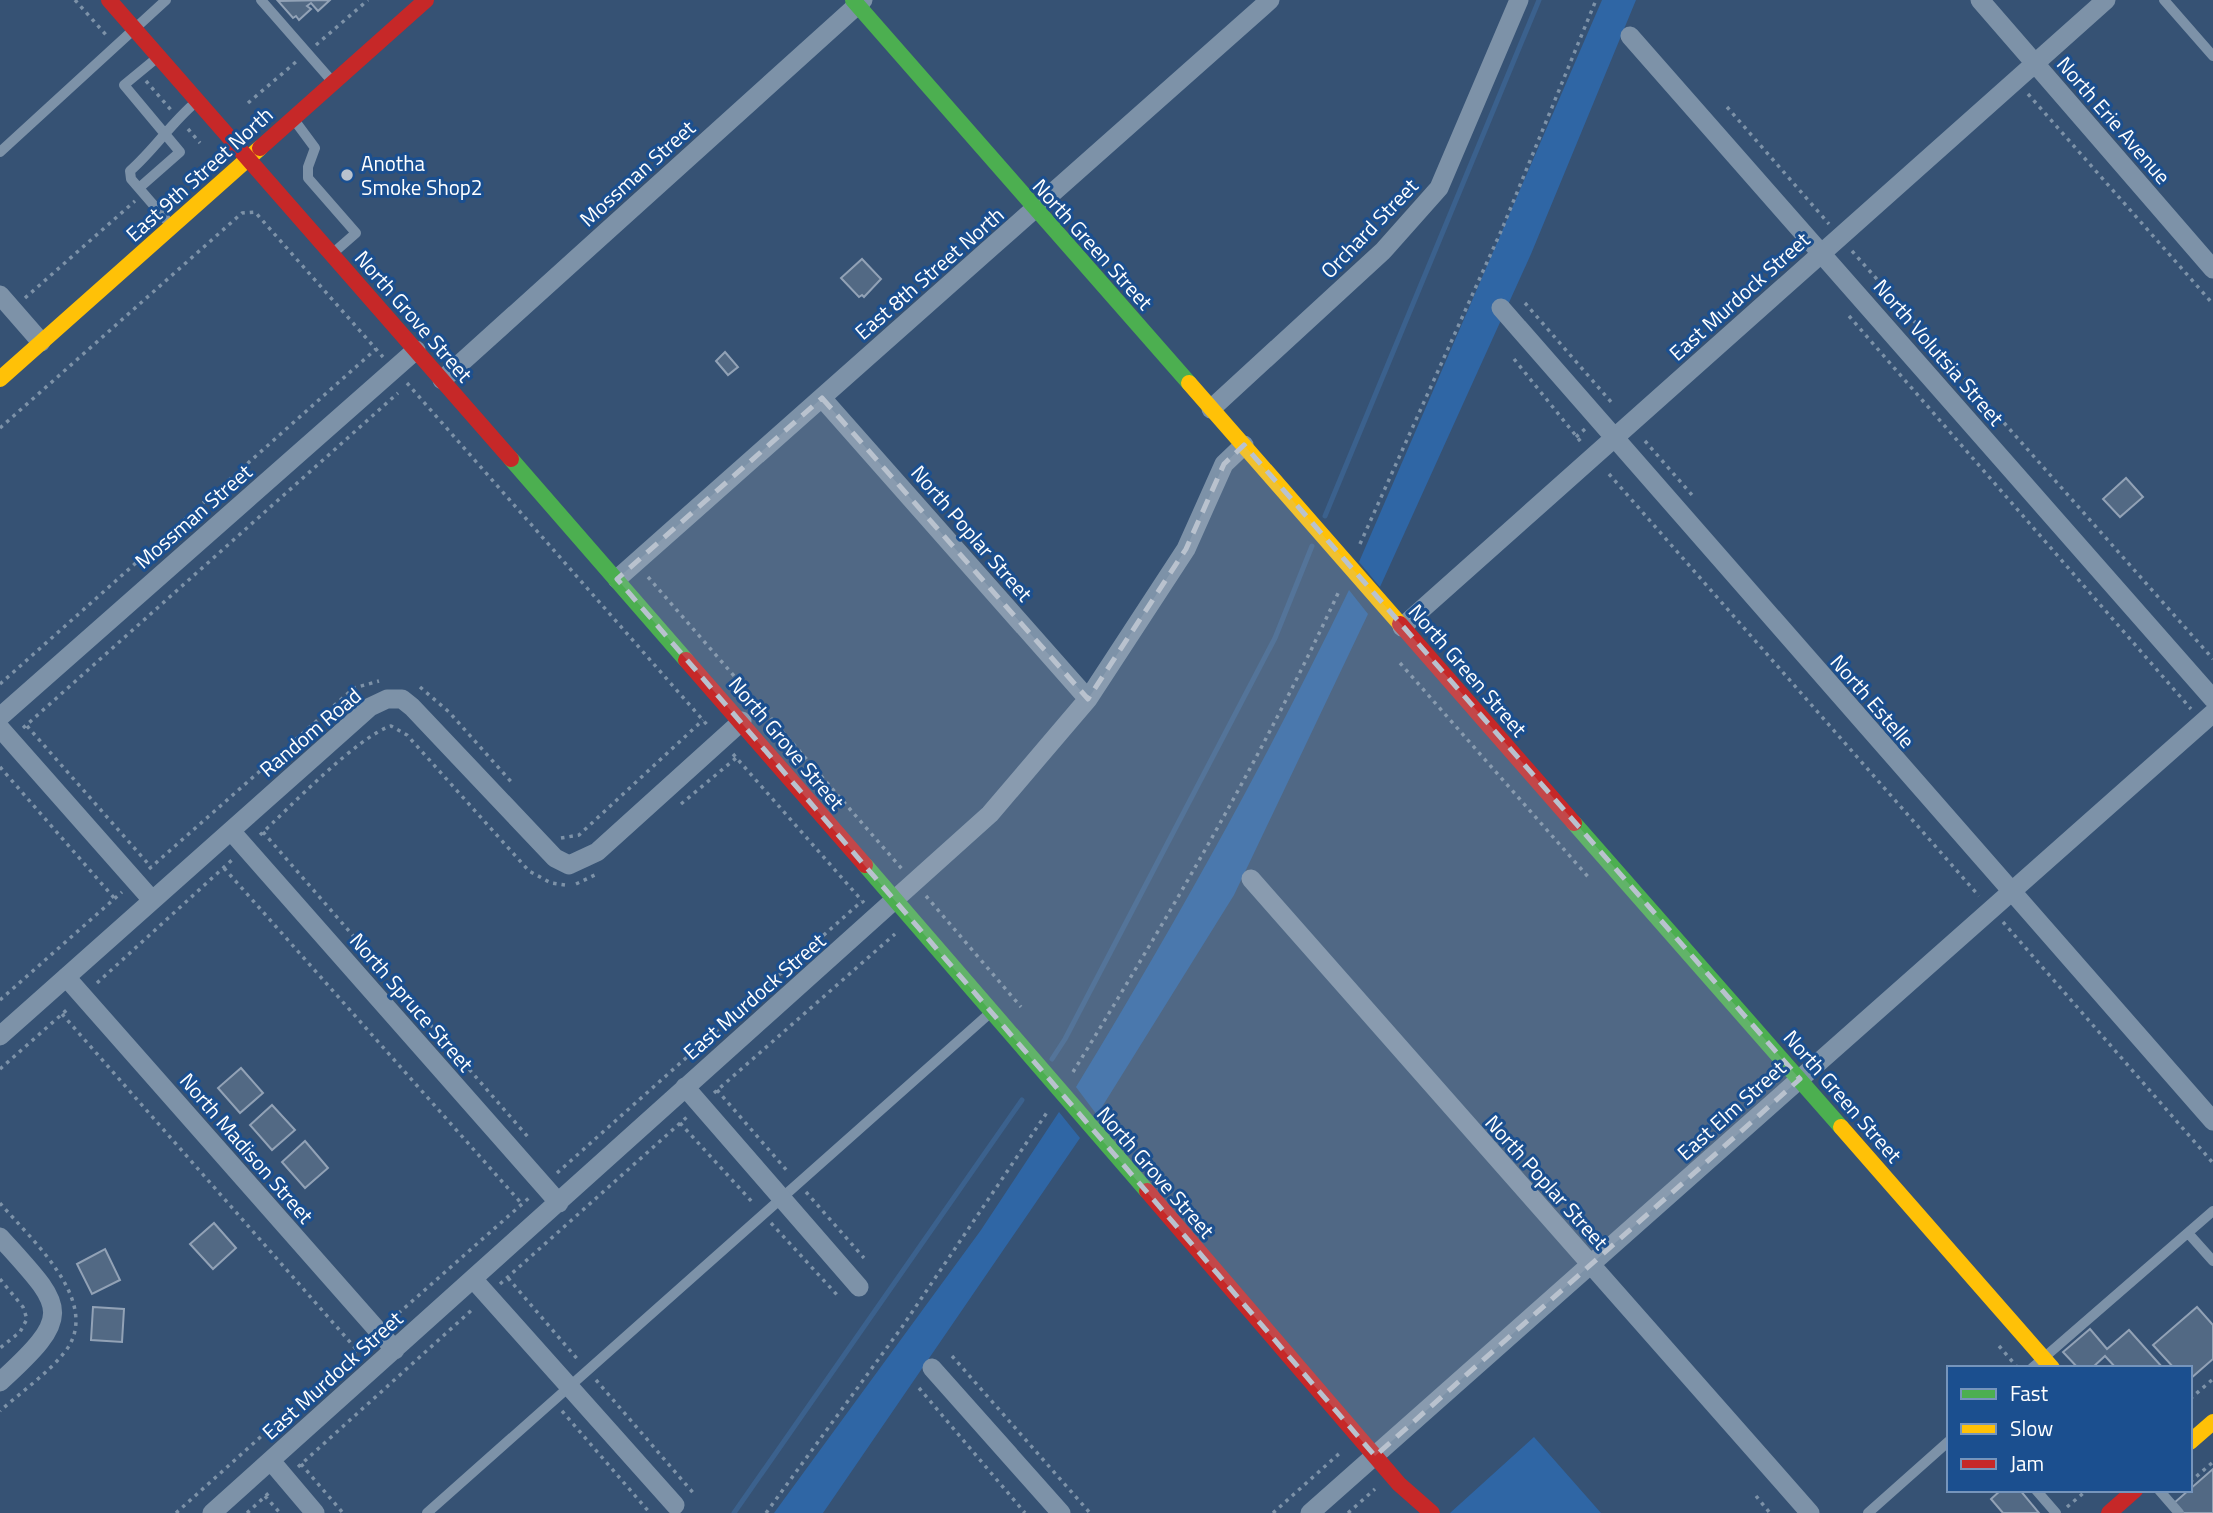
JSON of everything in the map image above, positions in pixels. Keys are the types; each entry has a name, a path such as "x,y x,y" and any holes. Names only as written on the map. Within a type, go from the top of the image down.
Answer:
{"street":[{"name":"North Grove Street","path":"109,0 742,721 894,902 1375,1456 1399,1483 1432,1513"},
{"name":"East 9th Street North","path":"0,379 426,0"},
{"name":"East 8th Street North","path":"617,579 1270,0"},
{"name":"Orchard Street","path":"1211,409 1383,251 1439,188 1519,0"},
{"name":"North Erie Avenue","path":"1980,0 2213,270"},
{"name":"East Murdock Street","path":"1402,627 2106,0"},
{"name":"North Green Street","path":"858,2 1034,209 1800,1079 2042,1364"},
{"name":"Mossman Street","path":"442,380 858,2"},
{"name":"North Volutsia Street","path":"1630,36 2213,699"},
{"path":"6,302 41,342"},
{"name":"North Estelle","path":"1501,308 2213,1121"},
{"name":"Mossman Street","path":"5,712 416,350"},
{"name":"North Poplar Street","path":"822,398 1088,699"},
{"name":"East Murdock Street","path":"212,1513 990,814 1088,699 1186,549 1224,464 1244,445"},
{"name":"Random Road","path":"0,1035 370,708 387,699 402,699 555,858 569,865 597,852 742,721"},
{"name":"East Elm Street","path":"1310,1513 2208,717"},
{"path":"5,734 152,900"},
{"name":"North Spruce Street","path":"231,831 559,1203"},
{"name":"North Poplar Street","path":"1251,879 1810,1513"},
{"name":"North Madison Street","path":"66,976 395,1350"},
{"path":"685,1087 859,1287"},
{"path":"0,1237 49,1293 54,1313 49,1334 0,1382"},
{"path":"474,1280 571,1385 675,1505"},
{"path":"932,1368 1061,1513"},
{"path":"2192,1439 2213,1422"},
{"path":"271,1461 315,1513"},
{"path":"2109,1513 2133,1492"}],"lane":[{"path":"0,152 166,0"},
{"path":"261,0 333,83"},
{"path":"2164,0 2213,56"},
{"path":"141,190 180,152 124,85 158,57"},
{"path":"172,226 131,178 130,171 166,135 173,121 197,101"},
{"path":"293,119 316,148 308,167 308,178 356,233 332,254"},
{"path":"426,1513 990,1013"},
{"path":"2042,1364 2213,1211"},
{"path":"2188,1233 2213,1261"},
{"path":"1868,1513 1947,1443"},
{"path":"2038,1492 2058,1513"},
{"path":"2161,1492 2179,1513"}],"path":[{"path":"766,1513 909,1317 1060,1094 1200,859 1269,733 1350,567 1496,241 1596,0"},
{"path":"2028,94 2213,304"},
{"path":"1727,107 2213,659"},
{"path":"6,302 141,190"},
{"path":"1525,303 1612,403"},
{"path":"1840,306 2208,717"},
{"path":"0,684 376,349"},
{"path":"1514,359 1576,437"},
{"path":"5,734 26,726 408,385"},
{"path":"1609,474 2213,1163"},
{"path":"0,1000 354,688 382,681"},
{"path":"414,682 449,712 519,790"},
{"path":"5,712 26,726 151,867"},
{"path":"553,829 562,838 579,835 703,720"},
{"path":"0,1069 355,749 379,730 391,726 407,735 529,871 551,883 573,885 591,879 601,871"},
{"path":"674,810 736,758"},
{"path":"0,767 115,899"},
{"path":"263,832 532,1141"},
{"path":"224,868 523,1204"},
{"path":"717,1090 910,920"},
{"path":"62,1014 357,1350"},
{"path":"550,1161 559,1172"},
{"path":"508,1278 695,1495"},
{"path":"0,1279 23,1307 27,1319 20,1332 0,1348"},
{"path":"953,1356 1090,1513"},
{"path":"2192,1397 2213,1379"},
{"path":"919,1388 1026,1513"},
{"path":"1273,1513 1343,1450"},
{"path":"2192,1480 2213,1462"},
{"path":"301,1464 343,1513"},
{"path":"1348,1513 1375,1489"},
{"path":"2058,1513 2084,1492"},
{"path":"265,1496 280,1513"},
{"path":"1756,1496 1770,1513"}],"highlighted area":[{"path":"822,398 1088,699 1186,549 1224,464 1244,445 1800,1079 1375,1456 617,579"}],"shaded area":[{"path":"1602,0 1636,0 1531,254 1380,587 1359,562"},
{"path":"1349,590 1368,614 1234,895 1097,1115 1076,1087 1218,842"},
{"path":"1059,1112 1080,1138 823,1513 774,1513 981,1230"},
{"path":"1534,1437 1601,1513 1450,1513"}],"building":[{"path":"330,0 318,11 311,3 307,6 311,9 299,20 296,16 293,18 278,1"},
{"path":"862,259 881,279 864,297 859,297 841,278"},
{"path":"725,352 738,367 728,375 716,361"},
{"path":"2126,478 2143,497 2120,517 2103,499"},
{"path":"241,1068 263,1093 240,1113 218,1088"},
{"path":"272,1105 295,1130 272,1150 250,1125"},
{"path":"305,1141 328,1168 305,1188 282,1162"},
{"path":"214,1223 236,1248 213,1269 190,1244"},
{"path":"105,1249 120,1280 92,1294 77,1264"},
{"path":"93,1307 124,1309 122,1342 91,1340"},
{"path":"2197,1307 2213,1325 2213,1359 2192,1377 2192,1366 2172,1366 2153,1345"},
{"path":"2090,1329 2107,1349 2129,1330 2161,1366 2114,1366 2105,1356 2094,1366 2076,1366 2063,1352"},
{"path":"2213,1469 2213,1513 2183,1513 2174,1503 2187,1492 2192,1492 2192,1487"},
{"path":"1999,1492 2022,1492 2039,1513 2003,1513 1991,1499"}],"waterway":[{"path":"1325,516 1539,0"},
{"path":"1052,1059 1065,1039 1275,638 1312,546"},
{"path":"734,1513 1022,1100"}],"traffic: fast":[{"path":"853,0 1189,383"},
{"path":"511,459 686,660"},
{"path":"1574,823 1841,1127"},
{"path":"865,865 1147,1191"}],"traffic: slow":[{"path":"0,379 260,148"},
{"path":"1189,383 1400,624"},
{"path":"1841,1127 2050,1366"},
{"path":"2192,1440 2213,1422"}],"traffic: jam":[{"path":"109,0 511,459"},
{"path":"260,148 426,0"},
{"path":"1400,624 1574,823"},
{"path":"686,660 865,865"},
{"path":"1147,1191 1399,1484 1432,1513"},
{"path":"2109,1513 2133,1492"}],"place":[{"name":"Anotha Smoke Shop2","path":"347,175"}]}
